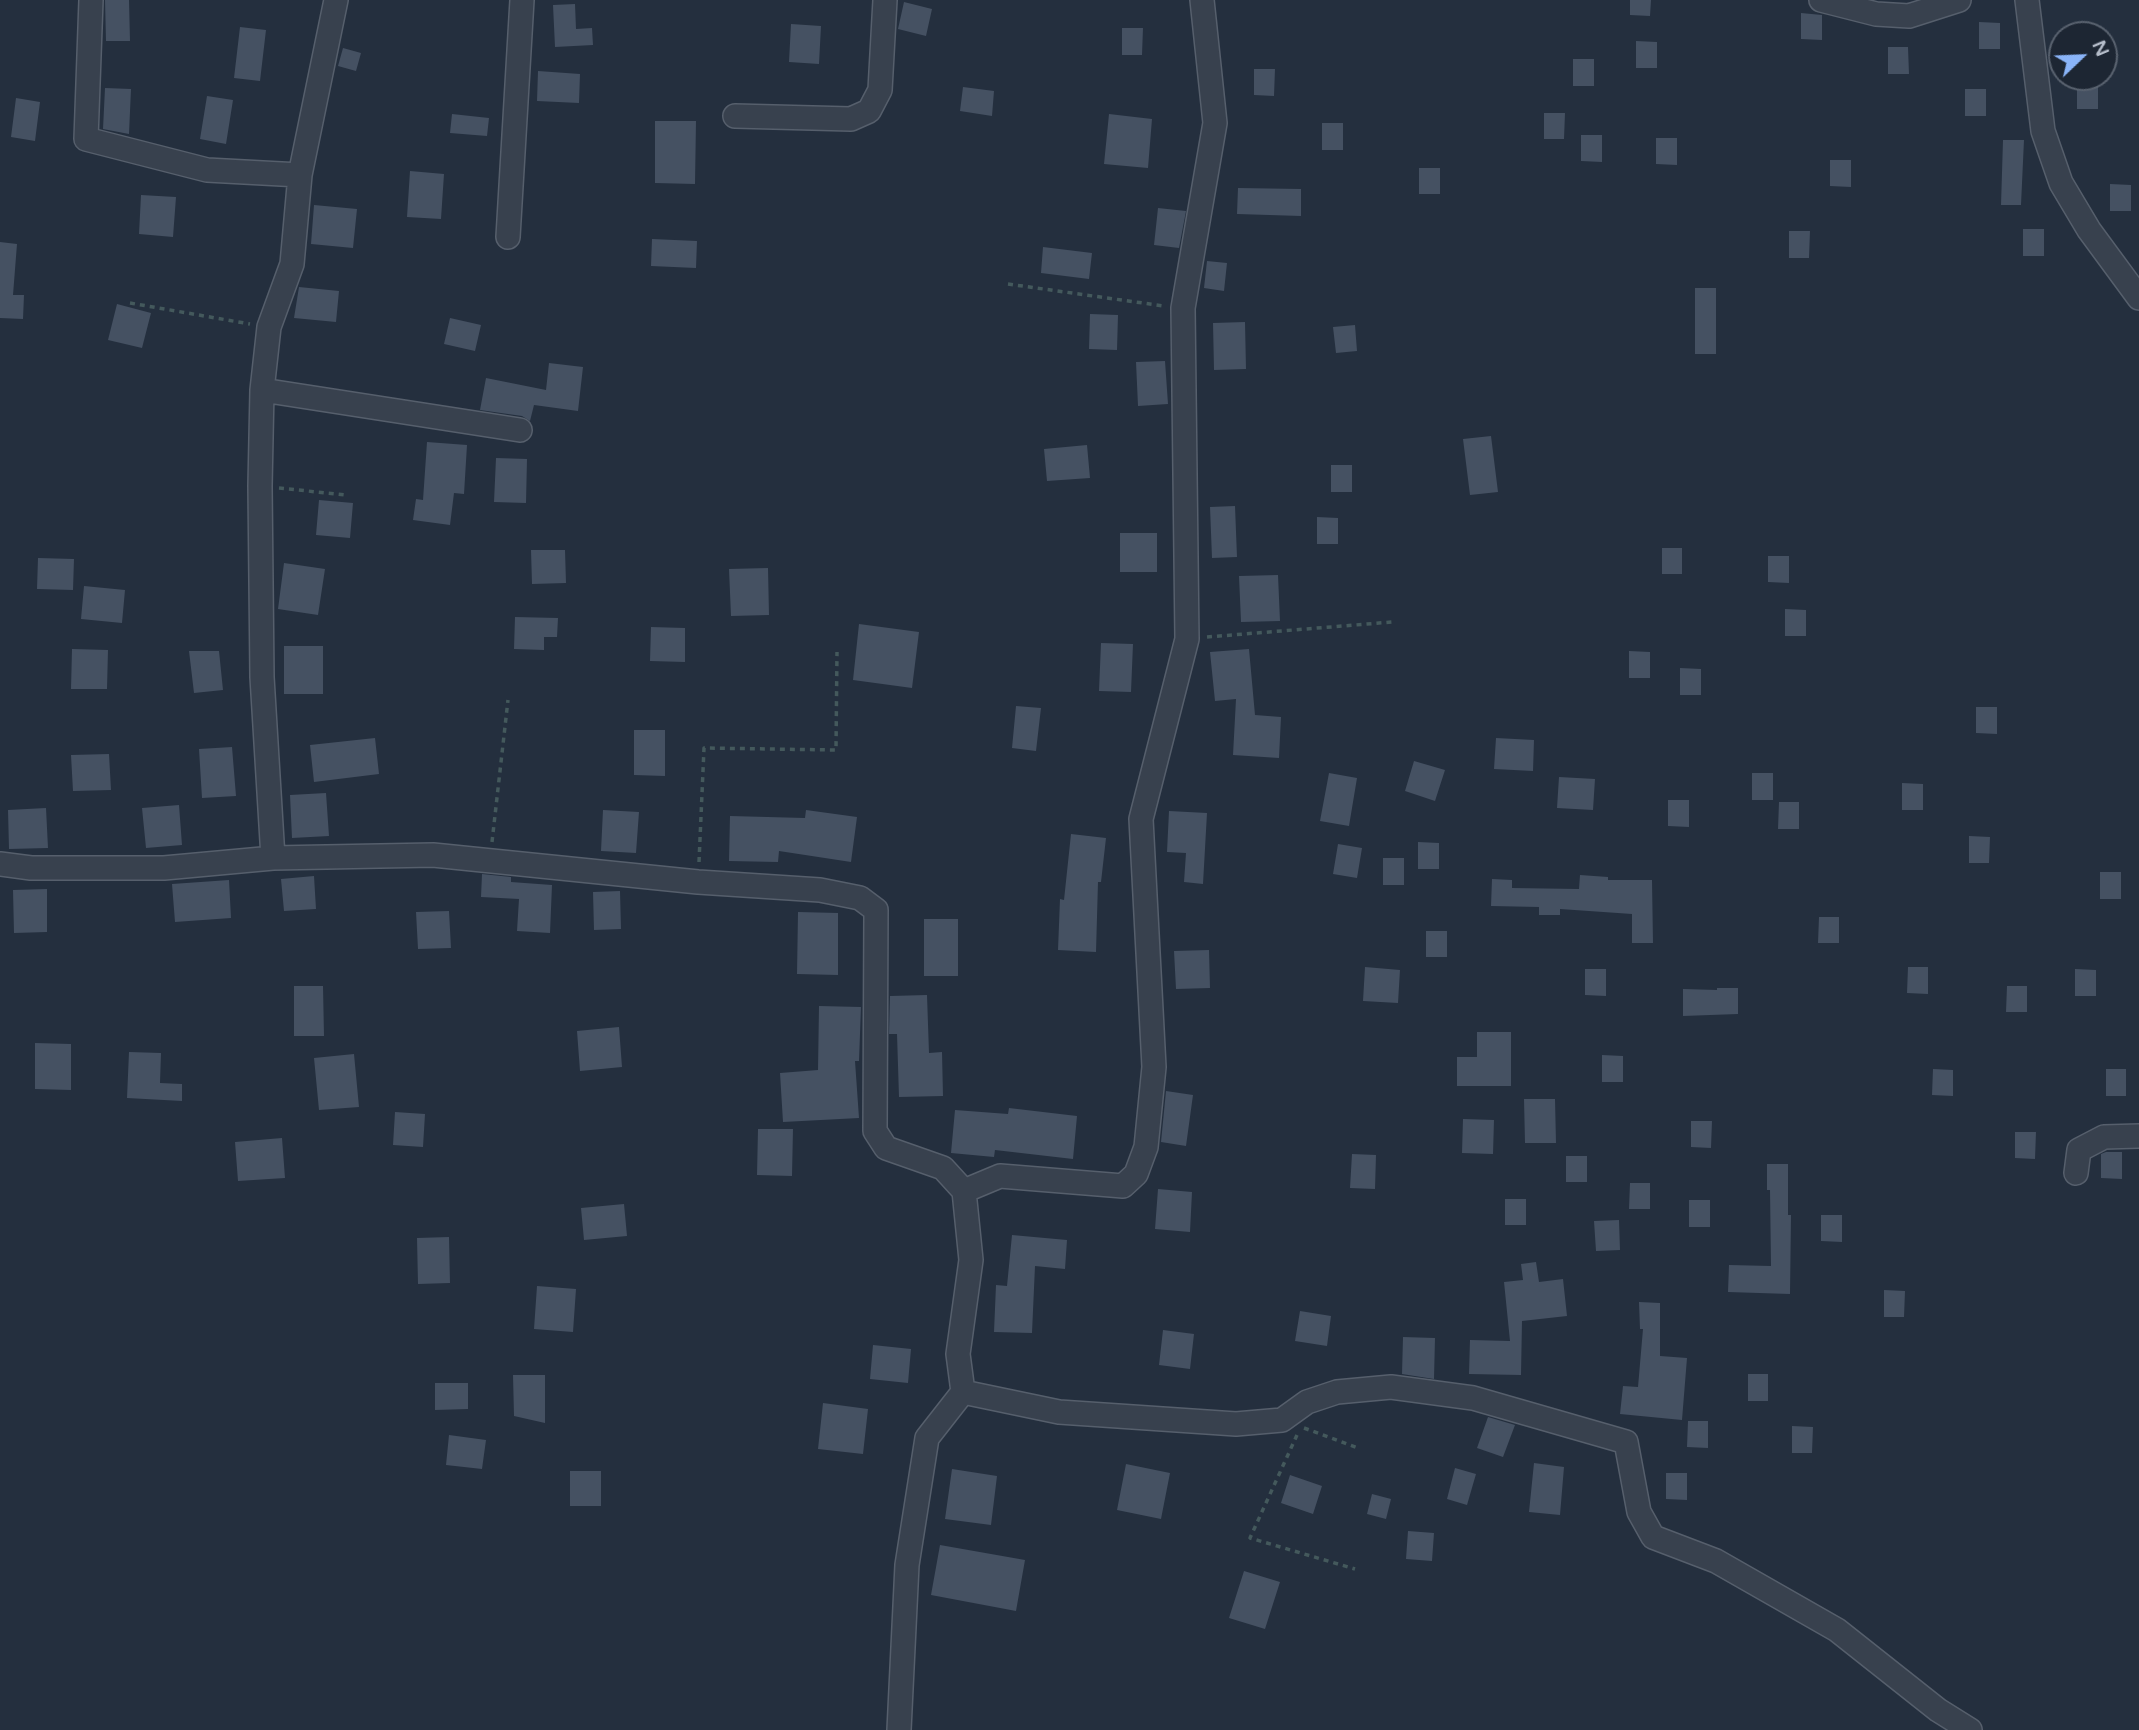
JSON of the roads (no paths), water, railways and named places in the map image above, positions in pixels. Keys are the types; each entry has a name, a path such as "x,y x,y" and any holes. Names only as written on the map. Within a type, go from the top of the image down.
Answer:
{"street":[{"path":"91,0 86,139 207,170 300,175"},
{"path":"273,858 262,677 262,390 269,327 292,264 300,175 336,0"},
{"path":"508,237 522,0"},
{"path":"735,116 851,119 869,111 880,90 885,0"},
{"path":"964,1191 1000,1175 1123,1186 1136,1174 1146,1147 1154,1067 1141,819 1187,639 1183,308 1215,122 1202,0"},
{"path":"1821,0 1877,14 1909,16 1959,0"},
{"path":"2027,0 2043,131 2061,183 2089,229 2139,298"},
{"path":"262,390 520,430"},
{"path":"0,864 31,868 164,868 273,858 433,855 698,882 820,890 860,898 876,910 875,1131 886,1148 943,1168 964,1191 971,1260 958,1354 963,1392 927,1438 907,1564 899,1730"},
{"path":"2076,1173 2079,1150 2104,1137 2139,1136"},
{"path":"963,1392 1059,1412 1236,1424 1282,1420 1307,1402 1337,1392 1391,1387 1473,1398 1626,1441 1639,1512 1653,1537 1716,1561 1837,1630 1938,1710 1970,1730"}]}
